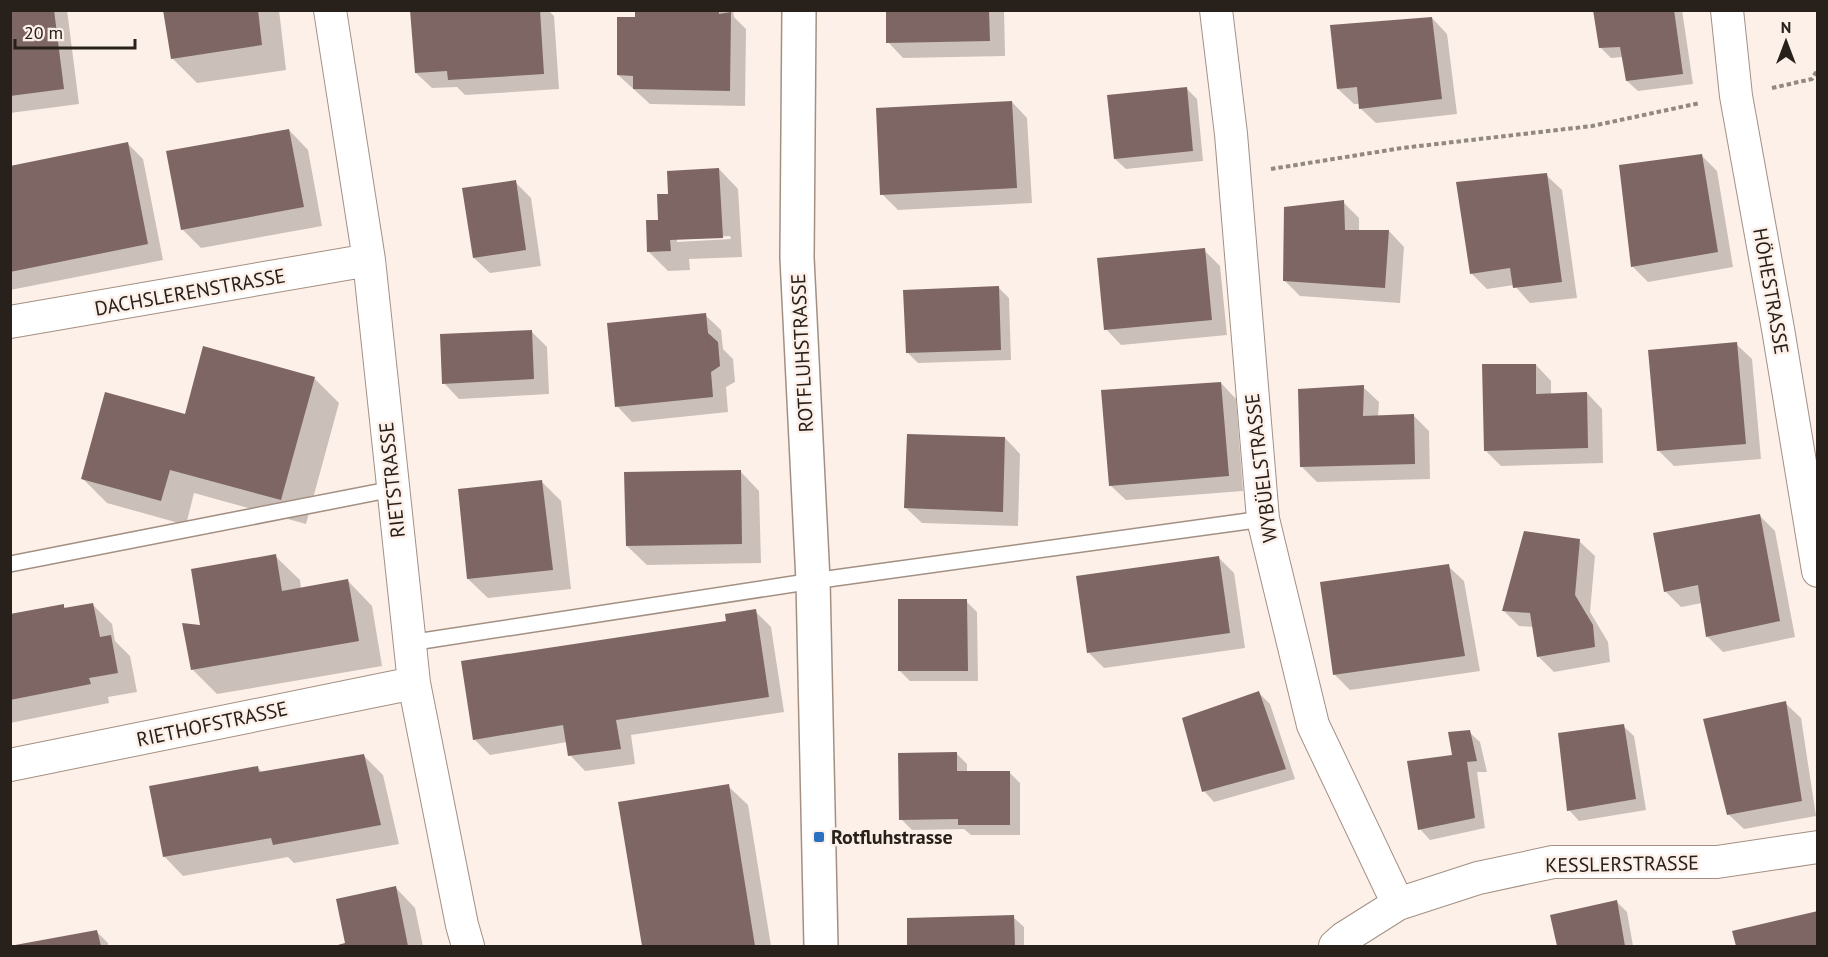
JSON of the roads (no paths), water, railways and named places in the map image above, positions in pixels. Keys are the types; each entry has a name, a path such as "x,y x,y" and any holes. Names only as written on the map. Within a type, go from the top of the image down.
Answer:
{"main road":[{"name":"ROTFLUHSTRASSE","path":"799,10 797,258 813,581 822,946"}],"street":[{"name":"RIETSTRASSE","path":"330,10 369,260 414,683 468,946"},
{"name":"WYBÜELSTRASSE","path":"1216,10 1234,174 1263,519 1313,725 1398,904"},
{"name":"HÖHESTRASSE","path":"1727,10 1736,96 1818,571"},
{"name":"DACHSLERENSTRASSE","path":"10,322 369,260"},
{"name":"RIETHOFSTRASSE","path":"10,765 414,683"},
{"name":"KESSLERSTRASSE","path":"1335,946 1398,904 1478,878 1553,862 1717,862 1818,847"}],"lane":[{"path":"10,564 393,489"},
{"path":"409,643 813,581 1263,519"}],"place":[{"name":"Rotfluhstrasse","path":"819,837"}]}
